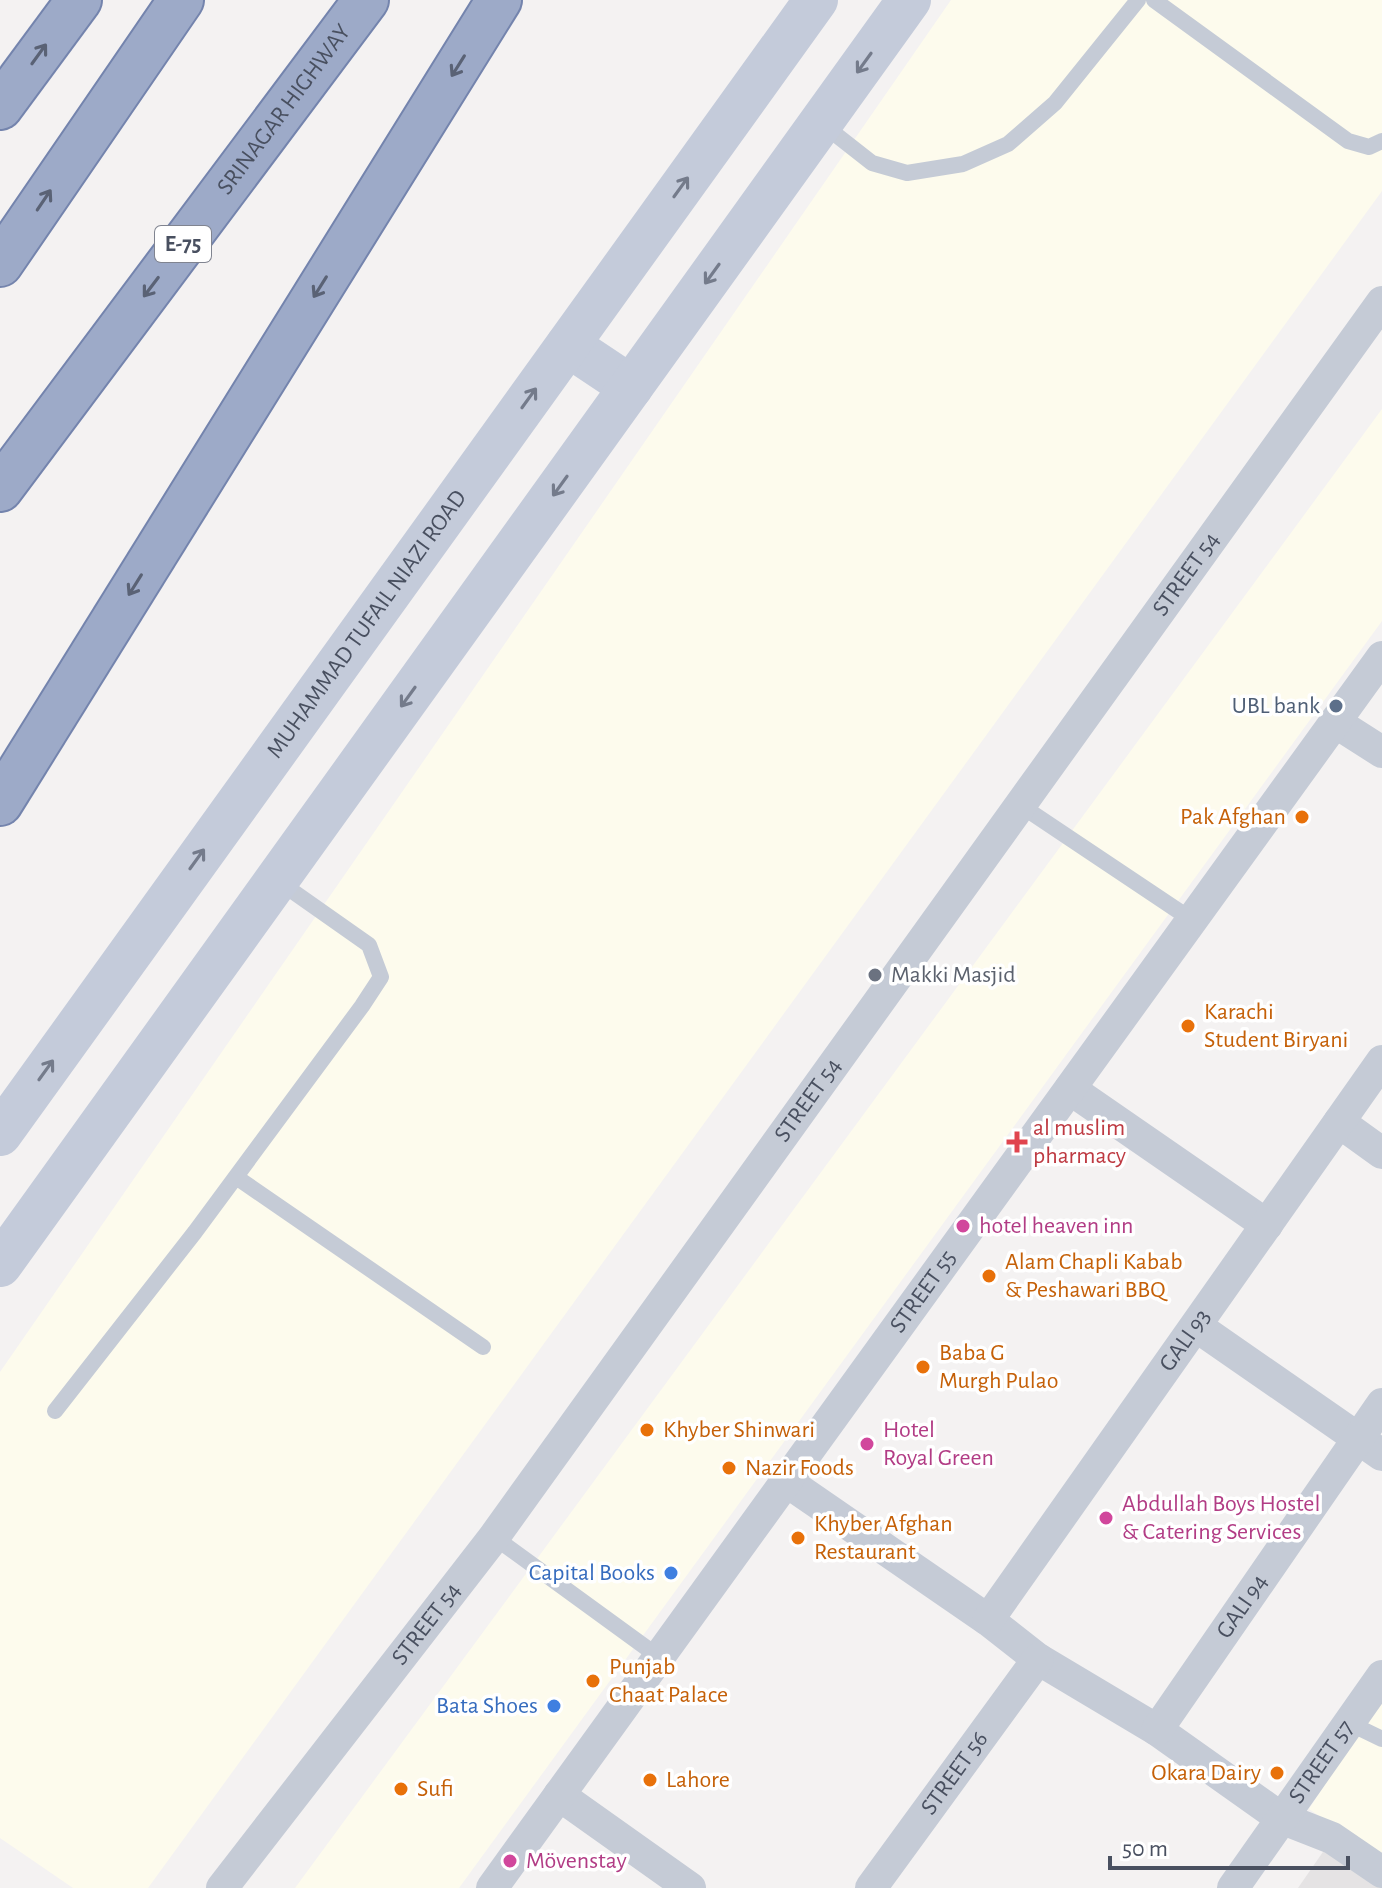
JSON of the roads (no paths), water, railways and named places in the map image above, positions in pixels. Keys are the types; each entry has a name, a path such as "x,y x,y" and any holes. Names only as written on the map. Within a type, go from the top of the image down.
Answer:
{"highway":[{"path":"0,107 79,0"},
{"path":"0,264 181,0"},
{"name":"SRINAGAR HIGHWAY","path":"0,489 366,0"},
{"path":"0,803 499,0"}],"main road":[{"name":"MUHAMMAD TUFAIL NIAZI ROAD","path":"0,1134 816,0"},
{"path":"0,1265 909,0"},
{"path":"568,345 631,387"}],"street":[{"name":"STREET 54","path":"222,1888 494,1537 1382,302"},
{"name":"STREET 55","path":"492,1888 1382,657"},
{"path":"1335,722 1382,752"},
{"name":"GALI 93","path":"988,1620 1382,1061"},
{"path":"1070,1089 1267,1225"},
{"path":"1339,1122 1382,1153"},
{"path":"1196,1326 1370,1447"},
{"name":"GALI 94","path":"1157,1730 1370,1447 1382,1404"},
{"path":"786,1481 988,1620 1038,1659 1157,1730 1281,1818 1332,1838 1382,1872"},
{"name":"STREET 56","path":"871,1888 1038,1659"},
{"name":"STREET 57","path":"1233,1888 1382,1676"},
{"path":"559,1795 690,1888"}],"lane":[{"path":"821,123 872,163 907,173 963,164 1008,144 1055,103 1138,0"},
{"path":"1154,0 1348,141 1369,147 1382,141"},
{"path":"1020,805 1192,920"},
{"path":"55,1411 236,1177 381,977 369,945 276,880"},
{"path":"236,1177 483,1347"},
{"path":"494,1537 659,1657"},
{"path":"1349,1723 1382,1739"}],"place":[{"name":"UBL bank","path":"1336,706"},
{"name":"Pak Afghan","path":"1302,817"},
{"name":"Makki Masjid","path":"875,975"},
{"name":"Karachi Student Biryani","path":"1188,1026"},
{"name":"al muslim pharmacy","path":"1017,1142"},
{"name":"hotel heaven inn","path":"963,1226"},
{"name":"Alam Chapli Kabab & Peshawari BBQ","path":"989,1276"},
{"name":"Baba G Murgh Pulao","path":"923,1367"},
{"name":"Khyber Shinwari","path":"647,1430"},
{"name":"Hotel Royal Green","path":"867,1444"},
{"name":"Nazir Foods","path":"729,1468"},
{"name":"Abdullah Boys Hostel & Catering Services","path":"1106,1518"},
{"name":"Khyber Afghan Restaurant","path":"798,1538"},
{"name":"Capital Books","path":"671,1573"},
{"name":"Punjab Chaat Palace","path":"593,1681"},
{"name":"Bata Shoes","path":"554,1706"},
{"name":"Okara Dairy","path":"1277,1773"},
{"name":"Lahore","path":"650,1780"},
{"name":"Sufi","path":"401,1789"},
{"name":"Mövenstay","path":"510,1861"}]}
